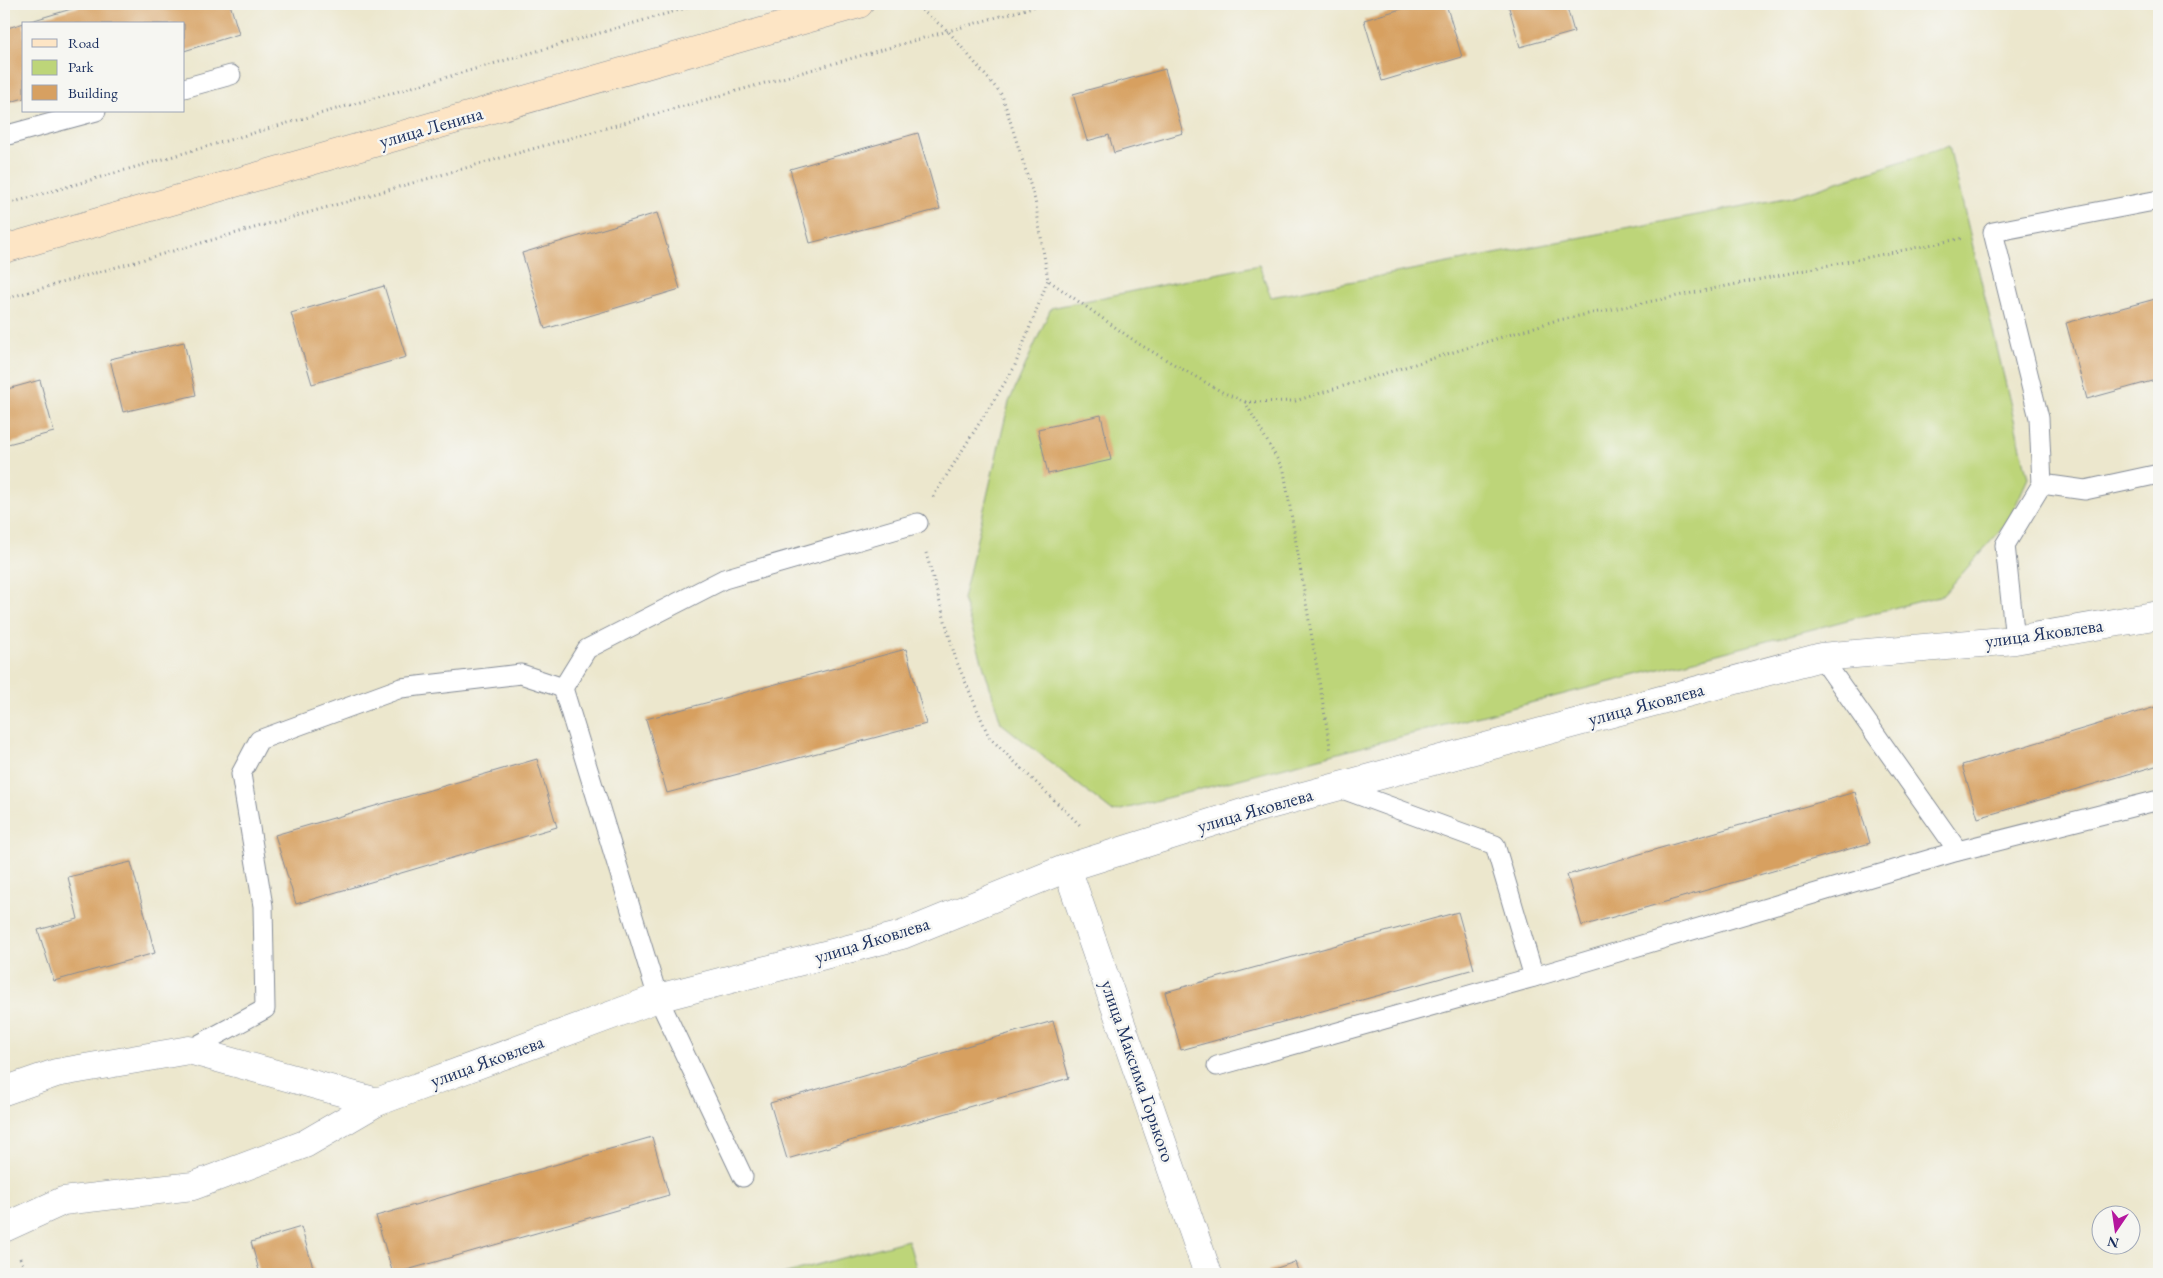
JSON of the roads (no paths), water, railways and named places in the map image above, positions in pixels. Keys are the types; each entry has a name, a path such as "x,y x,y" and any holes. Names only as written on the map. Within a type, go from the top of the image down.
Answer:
{"street":[{"name":"улица Ленина","path":"4,249 859,4"},
{"name":"улица Яковлева","path":"4,1228 63,1201 193,1186 305,1144 377,1102 658,998 902,935 1067,868 1258,808 1821,657 2016,640 2159,616"},
{"name":"улица Максима Горького","path":"1067,868 1208,1274"},
{"path":"4,1090 56,1073 189,1050 377,1102"}],"lane":[{"path":"185,88 231,75"},
{"path":"4,136 92,112"},
{"path":"2016,640 2005,545 2042,484 2039,418 1993,232 2159,200"},
{"path":"2042,484 2085,490 2159,474"},
{"path":"743,1177 658,998 562,688 587,649 724,578 918,523"},
{"path":"1821,657 1958,851"},
{"path":"189,1050 265,1009 263,906 242,774 259,740 401,688 521,674 562,688"},
{"path":"1337,787 1495,845 1534,977"},
{"path":"1217,1066 1534,977 1958,851 2159,800"}]}
